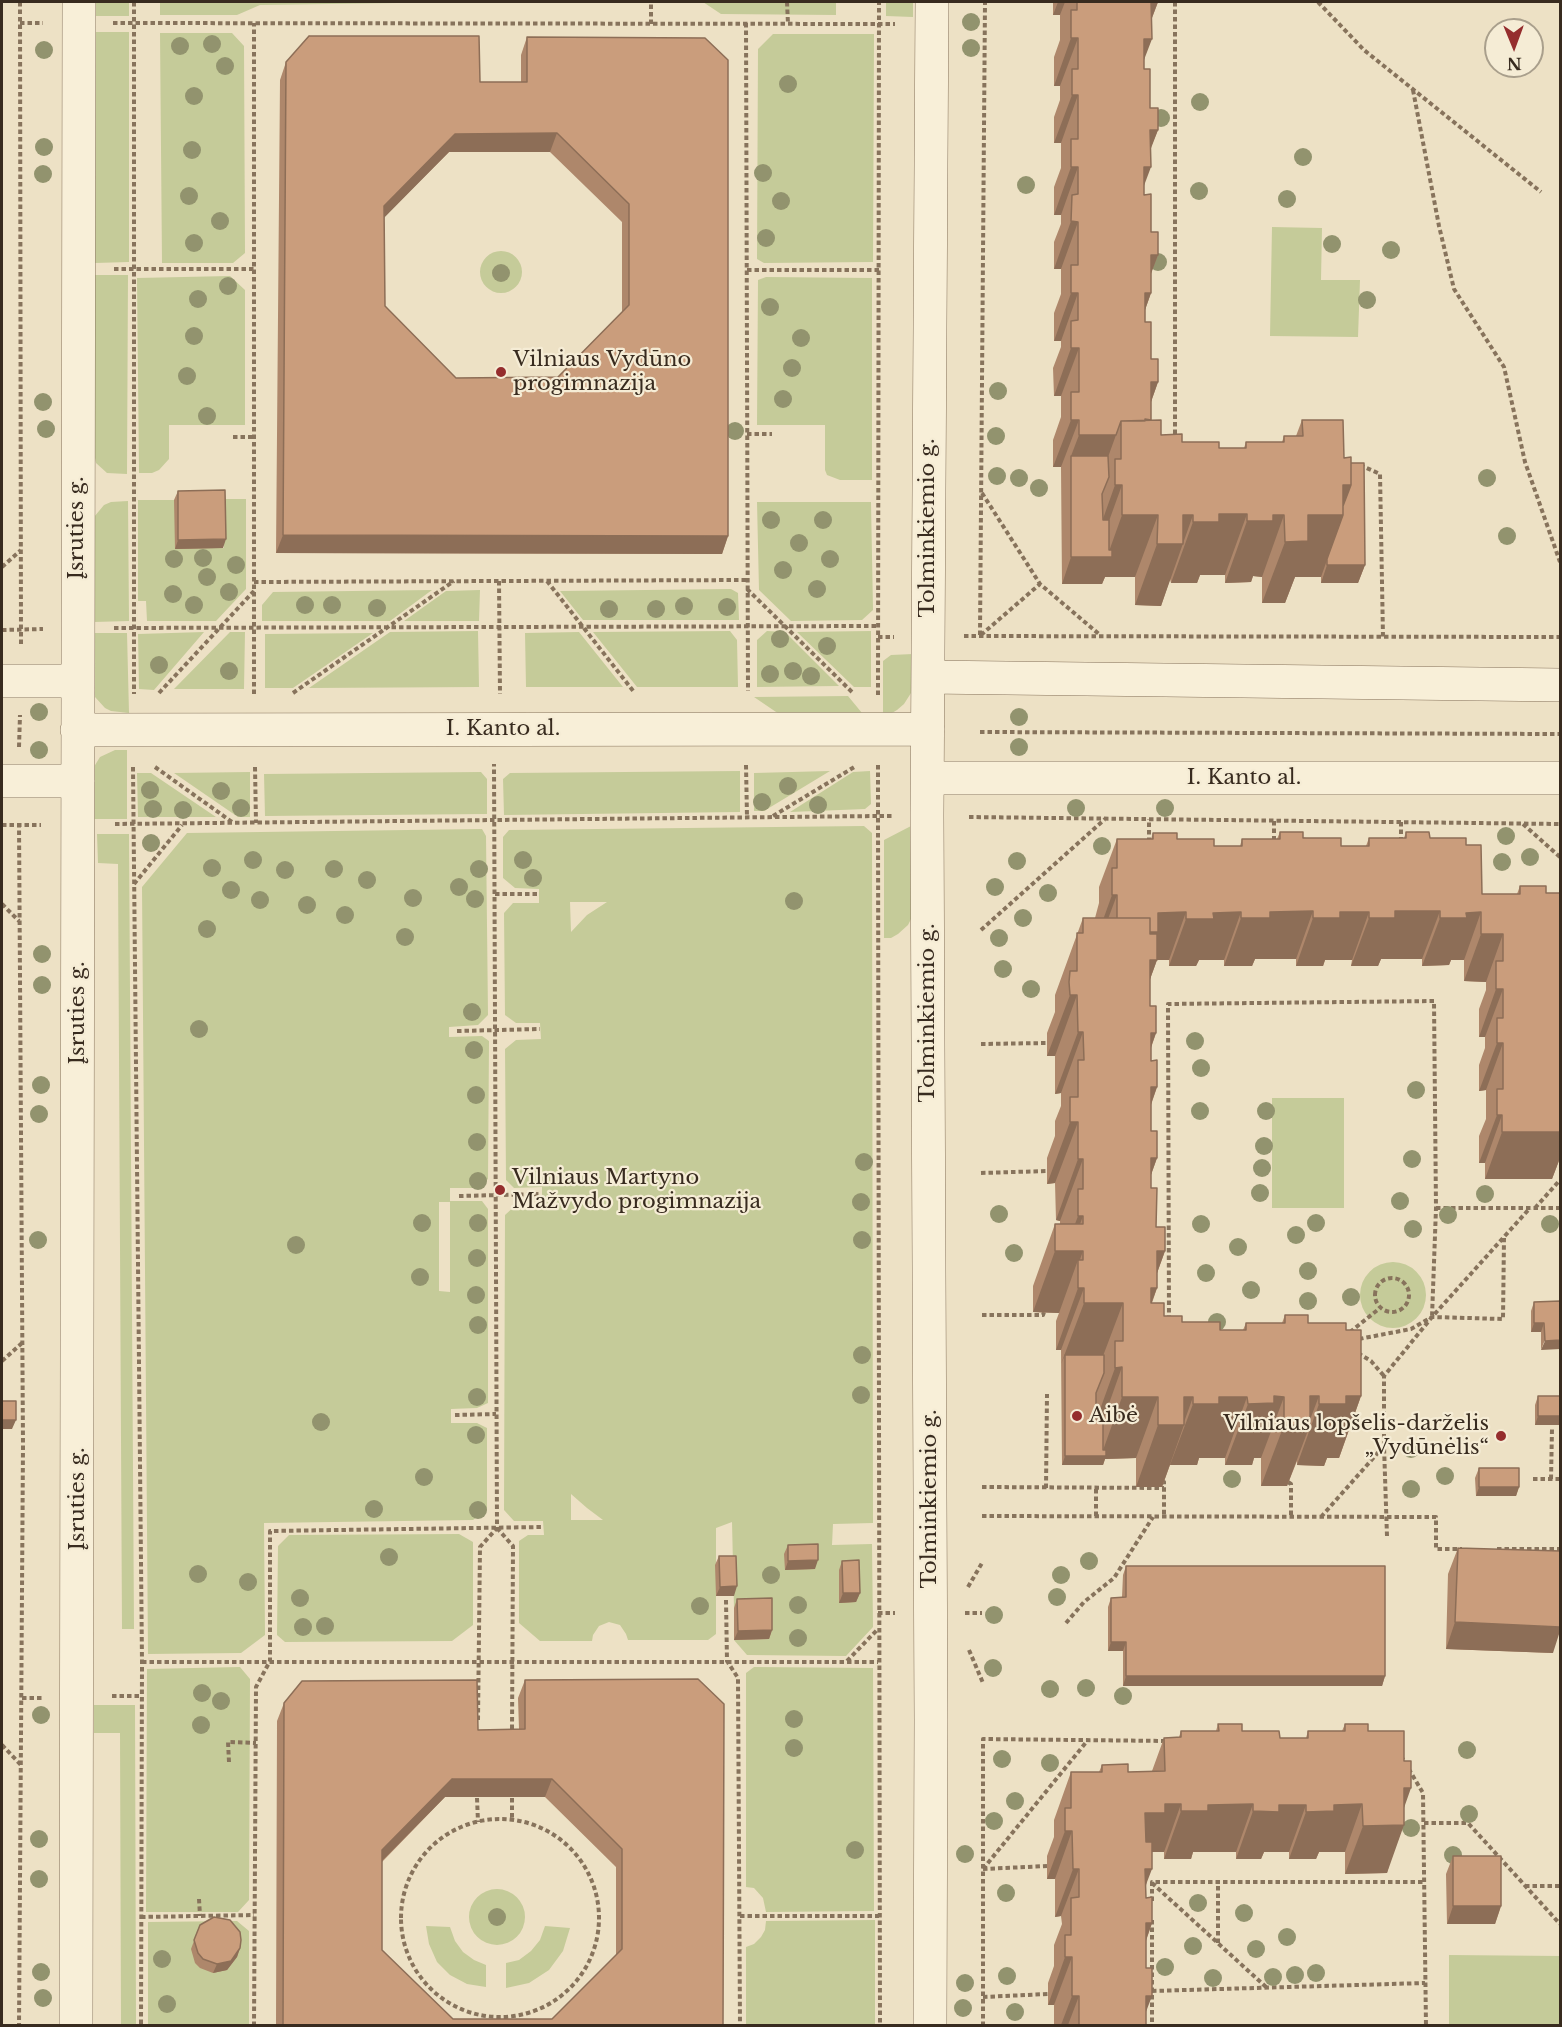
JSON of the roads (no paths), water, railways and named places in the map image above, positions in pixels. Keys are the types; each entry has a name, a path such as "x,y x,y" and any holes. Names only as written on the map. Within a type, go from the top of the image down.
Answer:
{"street":[{"name":"Įsruties g.","path":"76,2025 79,12"},
{"name":"Tolminkiemio g.","path":"930,2025 927,815 932,13"},
{"path":"928,677 1560,685"},
{"path":"11,681 77,681"},
{"name":"I. Kanto al.","path":"77,730 878,723 928,729"},
{"name":"I. Kanto al.","path":"928,778 1560,778"},
{"path":"10,781 78,781"}],"place":[{"name":"Vilniaus Vydūno progimnazija","path":"501,372"},
{"name":"Vilniaus Martyno Mažvydo progimnazija","path":"500,1190"},
{"name":"Aibė","path":"1077,1416"},
{"name":"Vilniaus lopšelis-darželis „Vydūnėlis“","path":"1501,1436"}]}
